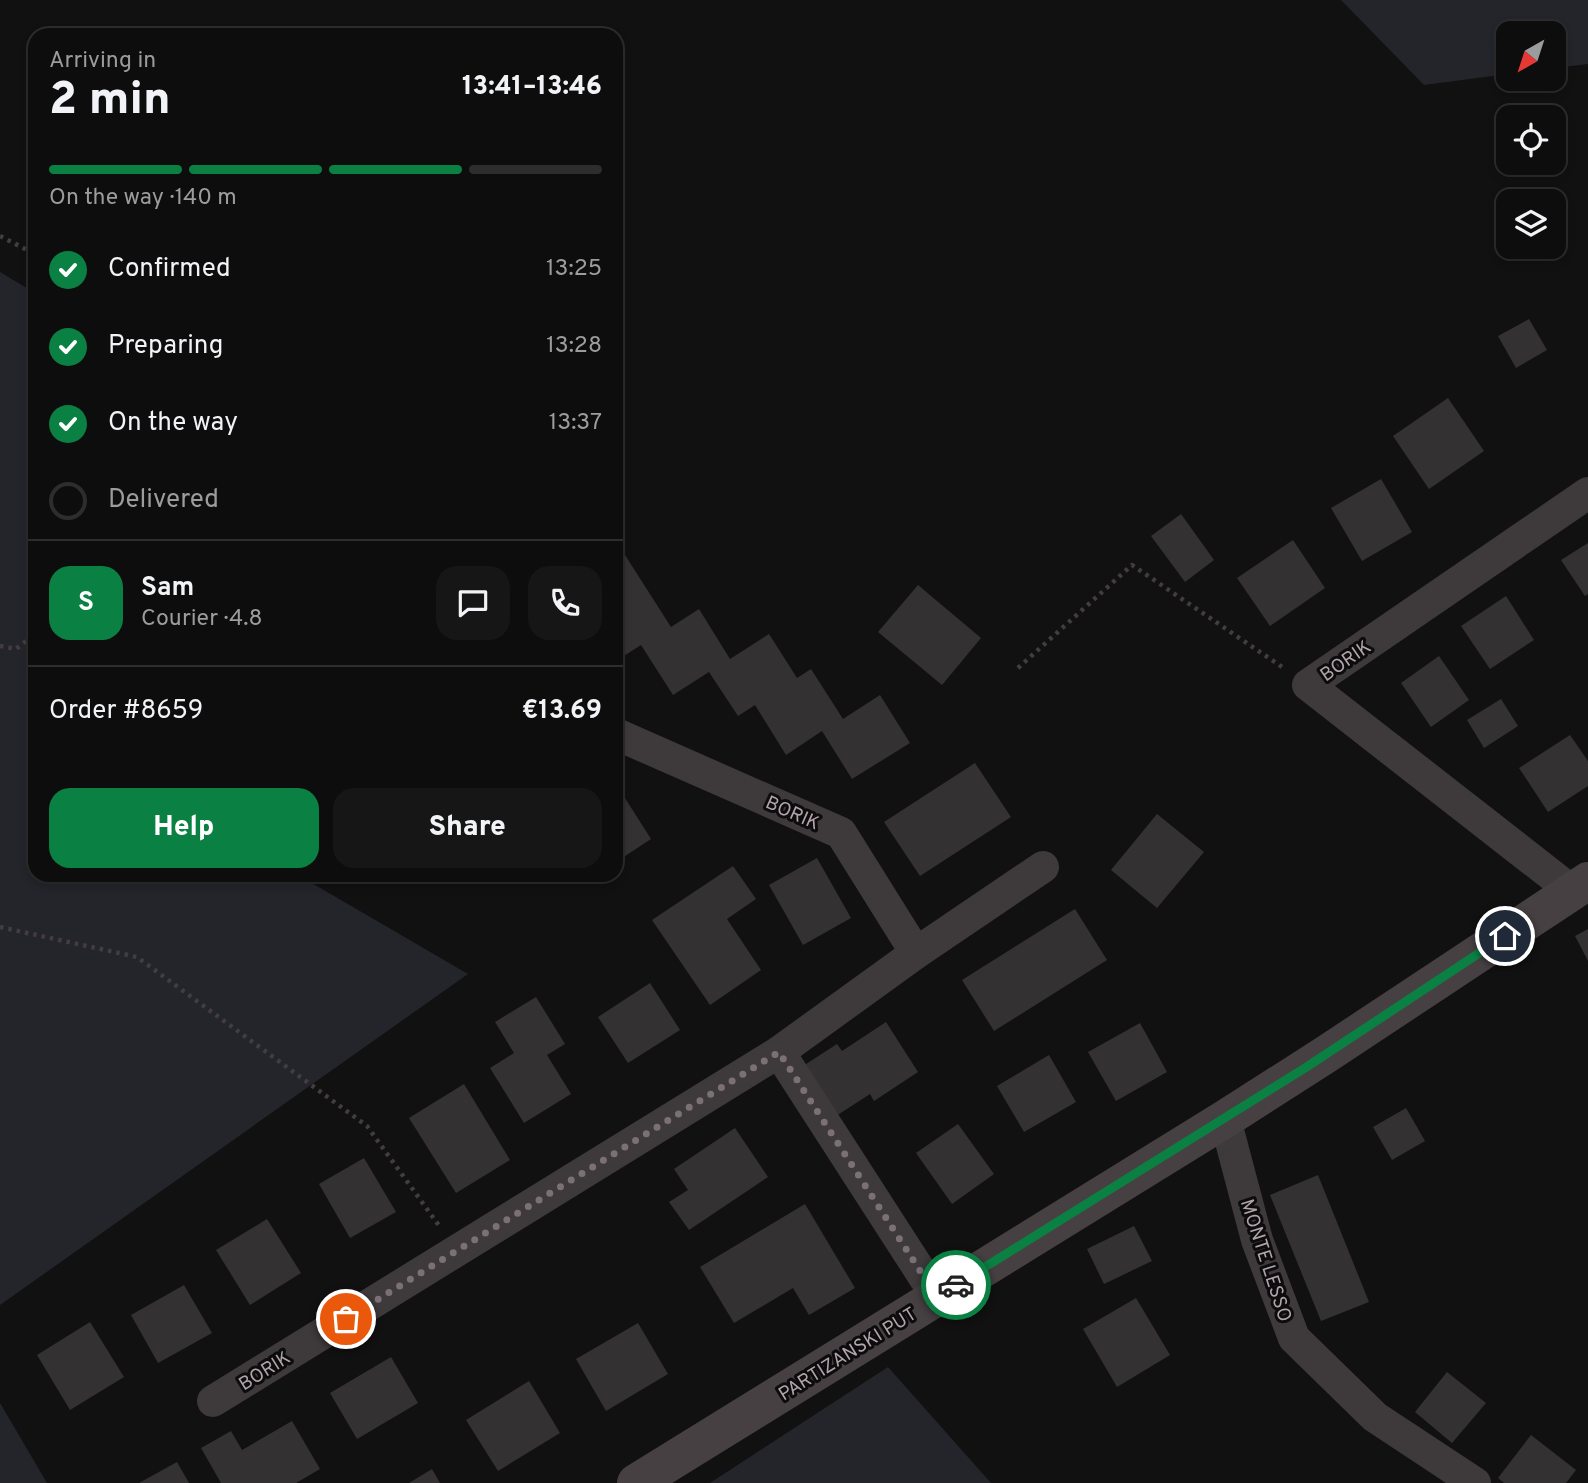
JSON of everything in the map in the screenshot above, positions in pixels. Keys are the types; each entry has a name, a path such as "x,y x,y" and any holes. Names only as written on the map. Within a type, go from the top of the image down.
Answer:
{"street":[{"name":"BORIK","path":"1580,886 1308,685 1588,493"},
{"name":"BORIK","path":"623,737 841,833 916,953"},
{"name":"BORIK","path":"213,1401 779,1052 916,953 1043,867"},
{"name":"PARTIZANSKI PUT","path":"636,1483 1225,1119 1580,886"},
{"path":"779,1052 937,1297"},
{"name":"MONTE LESSO","path":"1225,1119 1257,1240 1294,1338 1375,1418 1475,1483"}],"path":[{"path":"0,236 28,250"},
{"path":"1018,668 1132,565 1308,685"},
{"path":"0,646 16,649 28,640"},
{"path":"0,927 137,957 366,1126 457,1251"}],"shaded area":[{"path":"1341,0 1588,0 1588,64 1566,67 1566,21 1496,21 1496,76 1424,85"},
{"path":"0,272 28,289 28,882 310,882 468,974 0,1305"},
{"path":"888,1367 991,1483 710,1483"},
{"path":"0,1403 47,1483 0,1483"}],"building":[{"path":"1529,319 1547,350 1516,368 1498,336"},
{"path":"1448,398 1484,451 1429,489 1393,436"},
{"path":"1381,479 1412,532 1362,561 1331,508"},
{"path":"1181,514 1214,560 1185,582 1151,536"},
{"path":"1293,540 1325,588 1270,626 1237,578"},
{"path":"1588,543 1588,594 1585,596 1561,560"},
{"path":"623,552 671,627 699,609 730,659 769,634 797,678 811,669 843,719 880,695 910,743 852,779 822,731 786,755 755,705 738,716 709,672 673,695 641,645 623,657"},
{"path":"918,585 981,638 942,685 878,632"},
{"path":"1506,596 1534,640 1490,669 1461,626"},
{"path":"1439,656 1469,700 1431,727 1401,683"},
{"path":"1501,699 1518,726 1484,748 1467,720"},
{"path":"1570,735 1588,761 1588,786 1548,812 1519,768"},
{"path":"975,763 1011,817 920,876 884,822"},
{"path":"623,795 651,839 623,857"},
{"path":"1157,814 1204,852 1157,908 1111,870"},
{"path":"817,858 851,918 803,945 769,885"},
{"path":"733,866 756,899 727,919 761,970 710,1005 652,920"},
{"path":"1075,909 1107,960 994,1031 962,980"},
{"path":"1588,929 1588,961 1575,936"},
{"path":"650,983 680,1030 628,1063 598,1017"},
{"path":"536,997 565,1044 547,1055 571,1094 524,1123 490,1068 514,1053 495,1022"},
{"path":"886,1022 918,1072 874,1101 870,1094 836,1116 803,1066 837,1044 842,1051"},
{"path":"1140,1023 1167,1072 1116,1101 1088,1052"},
{"path":"1049,1055 1076,1102 1024,1132 997,1086"},
{"path":"464,1084 510,1160 456,1193 409,1118"},
{"path":"1406,1108 1425,1141 1392,1160 1373,1127"},
{"path":"958,1124 994,1174 952,1204 916,1153"},
{"path":"735,1128 768,1177 689,1230 669,1202 688,1190 674,1169"},
{"path":"364,1158 396,1212 350,1238 319,1184"},
{"path":"1318,1175 1369,1302 1321,1321 1270,1195"},
{"path":"805,1204 855,1288 809,1315 793,1288 734,1323 700,1267"},
{"path":"267,1219 301,1273 250,1305 216,1250"},
{"path":"1134,1226 1152,1261 1104,1284 1087,1249"},
{"path":"184,1285 212,1333 158,1363 131,1315"},
{"path":"1136,1298 1170,1355 1117,1387 1083,1329"},
{"path":"90,1322 124,1377 70,1410 37,1355"},
{"path":"638,1323 668,1374 606,1411 576,1359"},
{"path":"391,1357 418,1403 357,1439 330,1393"},
{"path":"1447,1372 1486,1403 1452,1443 1415,1412"},
{"path":"529,1381 560,1433 498,1471 466,1420"},
{"path":"292,1421 320,1469 296,1483 221,1483 201,1448 231,1431 242,1450"},
{"path":"1531,1435 1576,1470 1566,1483 1504,1483 1498,1478"},
{"path":"177,1462 189,1483 139,1483"},
{"path":"432,1469 440,1483 409,1483"}],"way so far":[{"path":"346,1319 779,1052 937,1297 956,1285"}],"route":[{"path":"956,1285 1225,1119 1505,936"}]}
